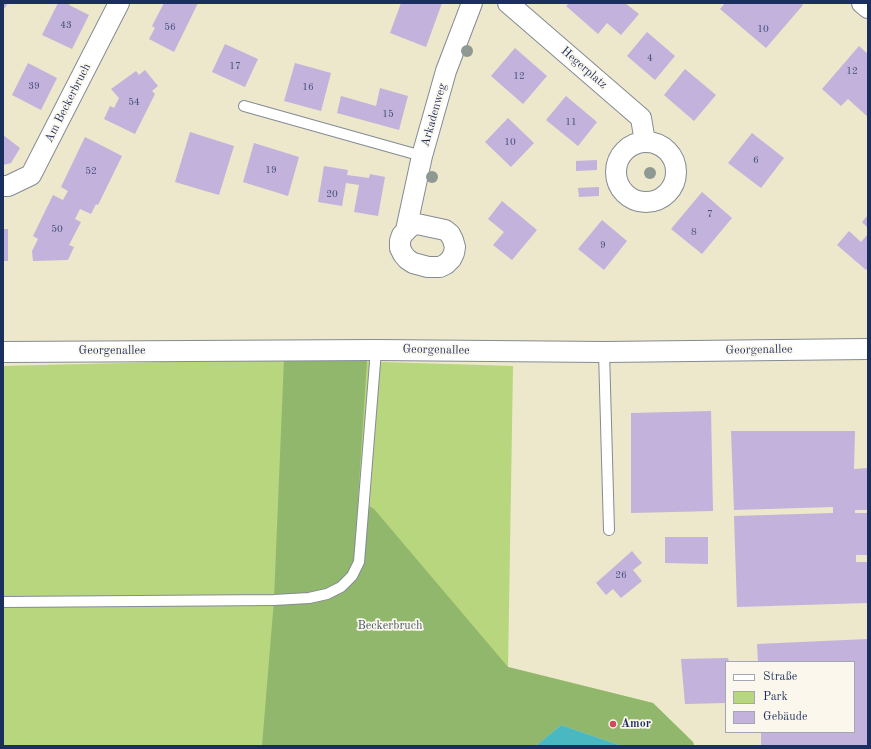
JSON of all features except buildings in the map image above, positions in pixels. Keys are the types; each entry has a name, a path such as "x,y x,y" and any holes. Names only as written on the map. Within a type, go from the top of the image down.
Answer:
{"street":[{"name":"Am Beckerbruch","path":"3,186 8,186 31,175 119,3"},
{"name":"Arkadenweg","path":"406,230 422,156 446,71 472,3"},
{"name":"Hegerplatz","path":"508,3 642,118 645,142"},
{"path":"862,3 868,8"},
{"name":"Georgenallee","path":"3,352 376,350 604,352 868,349"}],"lane":[{"path":"244,106 422,156"},
{"path":"3,602 274,600 309,598 327,594 341,587 352,576 359,562 376,350"},
{"path":"604,352 609,530"}],"green space":[{"path":"284,359 513,366 508,667 653,703 693,742 694,746 622,746 561,725 537,746 3,746 3,366"},
{"name":"Beckerbruch","path":"284,359 367,361 358,499 374,509 508,667 653,703 693,742 694,746 622,746 561,725 537,746 262,746 274,600"}],"water":[{"path":"561,725 622,746 537,746"}],"place":[{"name":"Amor","path":"613,724"}]}
